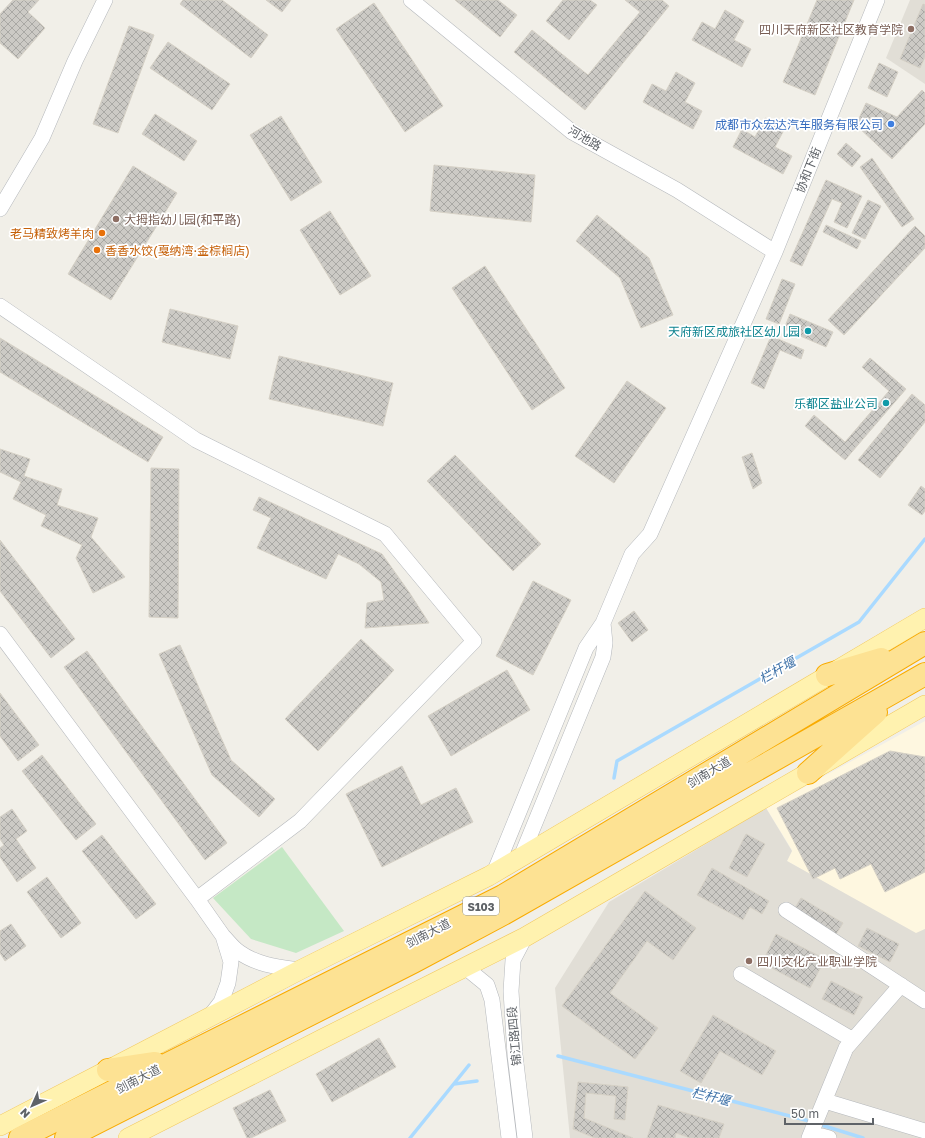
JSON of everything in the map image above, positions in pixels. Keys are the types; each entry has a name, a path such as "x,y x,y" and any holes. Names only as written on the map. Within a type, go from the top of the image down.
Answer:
{"highway":[{"path":"827,675 918,646"},
{"name":"剑南大道","path":"20,1138 503,896 918,646"},
{"path":"808,773 916,679"},
{"name":"剑南大道","path":"67,1138 413,962 503,914 916,679"},
{"path":"108,1070 176,1060"}],"main road":[{"path":"0,1126 300,970 494,873 925,618"},
{"path":"128,1138 525,937 925,705"}],"street":[{"path":"0,209 42,138 75,61 105,0"},
{"name":"河池路","path":"411,0 572,132 677,190 775,252"},
{"name":"协和下街","path":"494,873 586,648 603,623 632,554 650,534 775,252 877,0"},
{"path":"0,306 196,440 385,534 474,641 300,821 197,899"},
{"path":"521,857 603,657 605,643 603,623"},
{"path":"0,634 223,936 238,952 255,961 271,966 300,970"},
{"path":"786,910 925,1001"},
{"path":"211,1016 221,1002 228,983 231,962 223,936"},
{"name":"锦江路四段","path":"525,937 513,960 511,992 515,1055 525,1138"},
{"name":"锦江路四段","path":"465,967 487,985 492,1000 509,1138"},
{"path":"741,974 853,1040"},
{"path":"829,1138 811,1134 846,1048 901,985"},
{"path":"824,1100 925,1132"}],"shaded area":[{"name":"四川天府新区社区教育学院","path":"910,0 925,0 925,84 886,58"},
{"path":"925,721 925,929 916,934 787,861 792,850 766,808"},
{"name":"四川文化产业职业学院","path":"766,808 792,851 787,861 916,933 925,929 925,1138 570,1138 555,988 609,902"}],"green space":[{"path":"282,847 344,931 296,953 251,939 213,898"}],"building":[{"path":"13,0 39,0 28,12 45,28 18,59 0,43 0,14"},
{"path":"183,0 222,0 268,35 251,58 180,4"},
{"path":"266,0 291,0 282,12"},
{"path":"455,0 498,0 517,15 500,37"},
{"path":"563,0 590,0 597,5 569,40 546,21"},
{"path":"625,0 662,0 669,6 585,110 514,52 532,30 588,75 640,12"},
{"path":"817,0 854,0 815,95 783,82"},
{"path":"374,3 443,106 405,132 336,29"},
{"path":"923,4 925,5 925,57 920,68 900,59"},
{"path":"725,10 744,21 734,40 751,49 742,67 692,40 702,22 715,29"},
{"path":"129,26 154,35 118,133 93,124"},
{"path":"168,42 230,84 212,110 150,68"},
{"path":"879,63 898,72 887,97 868,88"},
{"path":"676,72 695,83 685,102 702,111 693,129 643,102 652,84 666,91"},
{"name":"成都市众宏达汽车服务有限公司","path":"922,90 925,93 925,124 892,159 856,125 866,103 897,117"},
{"path":"155,114 197,141 184,161 142,134"},
{"path":"281,116 322,182 291,201 250,135"},
{"path":"765,118 785,128 775,147 792,156 783,174 733,147 742,129 755,137"},
{"path":"846,143 861,156 852,167 837,154"},
{"path":"872,158 914,219 902,227 860,167"},
{"path":"434,165 535,175 531,222 430,211"},
{"path":"133,166 177,193 111,300 68,274"},
{"path":"826,180 862,196 847,228 834,222 842,203 832,199 802,266 790,261"},
{"path":"868,200 881,206 865,239 852,233"},
{"path":"330,211 371,276 340,295 300,230"},
{"path":"597,215 649,258 673,315 641,328 620,278 576,241"},
{"path":"826,225 861,241 857,249 823,232"},
{"path":"915,226 925,236 925,248 844,335 828,320"},
{"path":"485,266 565,388 532,410 452,288"},
{"path":"782,279 795,284 779,324 766,319"},
{"path":"170,309 238,326 230,359 162,342"},
{"name":"天府新区成旅社区幼儿园","path":"790,314 833,332 826,347 784,329"},
{"path":"771,336 804,350 801,359 780,350 764,389 751,383"},
{"path":"0,338 163,437 148,462 0,372"},
{"path":"279,356 393,383 383,426 269,399"},
{"name":"乐都区盐业公司","path":"870,358 906,389 845,460 805,426 814,415 845,442 889,391 862,367"},
{"path":"627,381 666,408 614,483 575,456"},
{"path":"912,394 925,405 925,422 880,478 858,460"},
{"path":"0,449 30,459 24,476 62,489 57,505 98,518 91,537 125,577 93,593 76,558 82,545 41,526 46,515 13,499 21,482 0,472"},
{"path":"752,453 762,483 753,489 742,457"},
{"path":"455,455 541,544 513,571 427,481"},
{"path":"151,468 179,469 178,618 149,617"},
{"path":"921,486 925,489 925,511 922,515 908,505"},
{"path":"259,497 382,554 429,623 365,628 367,603 384,600 381,582 359,564 338,554 326,579 257,548 271,518 253,510"},
{"path":"0,540 75,639 51,658 0,591"},
{"path":"533,581 571,600 533,675 496,656"},
{"path":"634,611 648,630 632,642 618,623"},
{"path":"361,639 394,670 318,751 285,719"},
{"path":"180,645 231,760 275,799 259,817 212,775 159,654"},
{"path":"87,651 227,843 205,860 64,667"},
{"path":"507,670 530,710 451,756 428,716"},
{"path":"0,693 39,745 18,761 0,736"},
{"path":"890,751 925,757 925,872 885,892 871,864 840,879 835,868 813,879 777,808"},
{"path":"42,755 96,824 76,840 22,771"},
{"path":"402,766 421,805 456,788 473,822 382,867 346,794"},
{"path":"12,809 27,831 16,839 36,868 17,882 0,857 0,848 4,845 0,839 0,817"},
{"path":"746,834 765,844 747,877 729,868"},
{"path":"102,835 156,904 136,919 82,851"},
{"path":"712,868 769,901 762,914 750,907 743,920 697,895"},
{"path":"47,877 81,923 61,938 27,892"},
{"path":"645,891 696,928 673,960 647,941 610,993 658,1028 635,1059 562,1006"},
{"path":"801,898 843,923 835,936 793,911"},
{"path":"11,924 26,946 5,961 0,953 0,931"},
{"path":"867,928 899,944 890,962 858,946"},
{"path":"776,934 825,959 810,988 762,963"},
{"path":"831,981 863,997 854,1015 822,999"},
{"path":"713,1015 776,1051 762,1075 720,1051 701,1083 680,1071"},
{"path":"379,1038 396,1067 332,1102 316,1074"},
{"path":"578,1082 628,1087 625,1120 614,1119 616,1096 586,1093 584,1118 633,1138 595,1138 573,1129"},
{"path":"270,1090 286,1121 251,1138 247,1138 233,1108"},
{"path":"658,1105 724,1124 719,1138 690,1138 676,1133 675,1138 647,1138"}],"waterway":[{"name":"栏杆堰","path":"614,778 617,761 859,622 925,539"},
{"name":"栏杆堰","path":"558,1056 813,1122"},
{"name":"栏杆堰","path":"410,1138 469,1065"},
{"name":"栏杆堰","path":"454,1084 477,1081"},
{"name":"栏杆堰","path":"818,1124 863,1138"}],"place":[{"name":"四川天府新区社区教育学院","path":"911,29"},
{"name":"成都市众宏达汽车服务有限公司","path":"891,124"},
{"name":"大拇指幼儿园(和平路)","path":"116,219"},
{"name":"老马精致烤羊肉","path":"102,233"},
{"name":"香香水饺(戛纳湾·金棕榈店)","path":"97,250"},
{"name":"天府新区成旅社区幼儿园","path":"808,331"},
{"name":"乐都区盐业公司","path":"886,403"},
{"name":"四川文化产业职业学院","path":"749,961"}]}
